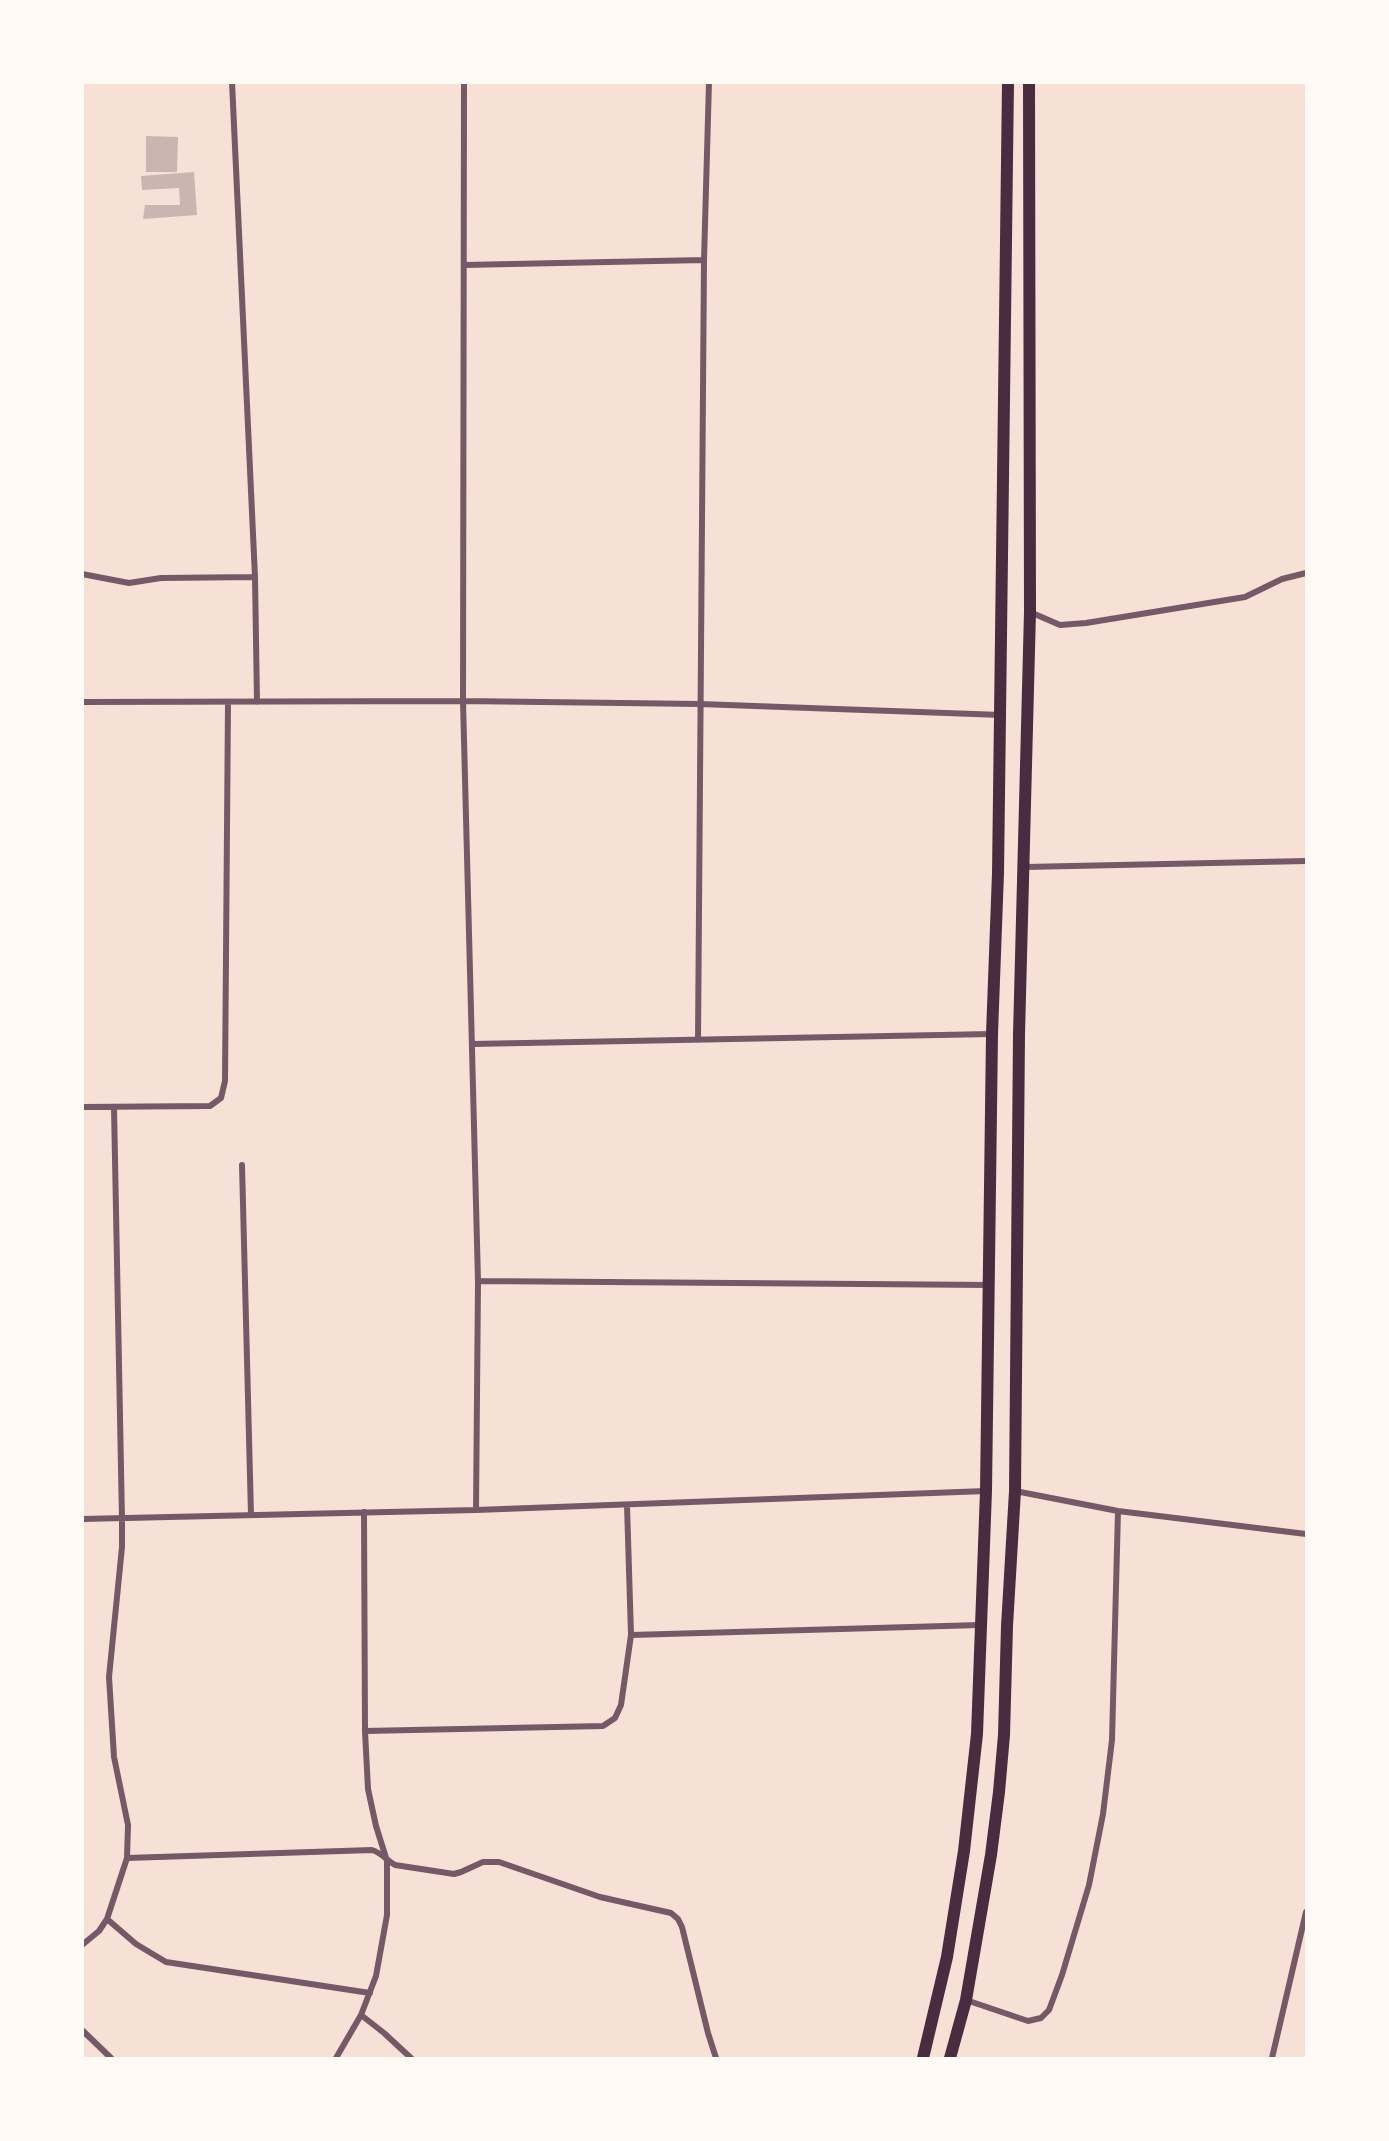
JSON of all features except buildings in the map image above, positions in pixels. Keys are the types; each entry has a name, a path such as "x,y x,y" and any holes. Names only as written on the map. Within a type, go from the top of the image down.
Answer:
{"main road":[{"path":"923,2058 947,1957 964,1851 977,1734 986,1491 992,1034 1001,715 1008,82"},
{"path":"950,2058 966,2000 999,1792 1004,1735 1007,1626 1015,1491 1019,1034 1030,612 1029,82"}],"street":[{"path":"232,82 255,578 257,702"},
{"path":"464,82 463,701 478,1281 476,1510"},
{"path":"698,1040 704,260 709,82"},
{"path":"464,265 704,260"},
{"path":"1030,612 1060,625 1086,623 1245,597 1268,588 1282,579 1306,573"},
{"path":"82,574 129,583 161,578 255,578"},
{"path":"82,702 463,701 700,704 1001,715"},
{"path":"82,1107 210,1106 221,1098 225,1081 228,702"},
{"path":"1025,867 1306,861"},
{"path":"472,1044 992,1034"},
{"path":"82,1946 99,1931 107,1919 127,1858 128,1825 114,1757 109,1677 122,1547 114,1107"},
{"path":"242,1165 251,1515"},
{"path":"478,1281 990,1285"},
{"path":"82,1519 122,1520 476,1510 986,1491"},
{"path":"1015,1491 1118,1510 1306,1534"},
{"path":"365,1731 603,1726 615,1718 621,1705 631,1635 627,1504"},
{"path":"966,2000 1028,2021 1041,2018 1049,2010 1062,1975 1089,1885 1103,1814 1112,1740 1118,1510"},
{"path":"336,2058 361,2015 370,1993 376,1976 387,1915 387,1861 368,1789 365,1731 364,1512"},
{"path":"631,1635 980,1625"},
{"path":"127,1858 372,1850 380,1852 387,1861 395,1865 454,1874 483,1862 499,1863 600,1897 671,1913 678,1919 682,1928 716,2058"},
{"path":"1272,2058 1306,1912"},
{"path":"107,1919 136,1944 166,1962 370,1993"},
{"path":"361,2015 411,2058"},
{"path":"82,2030 111,2058"}]}
